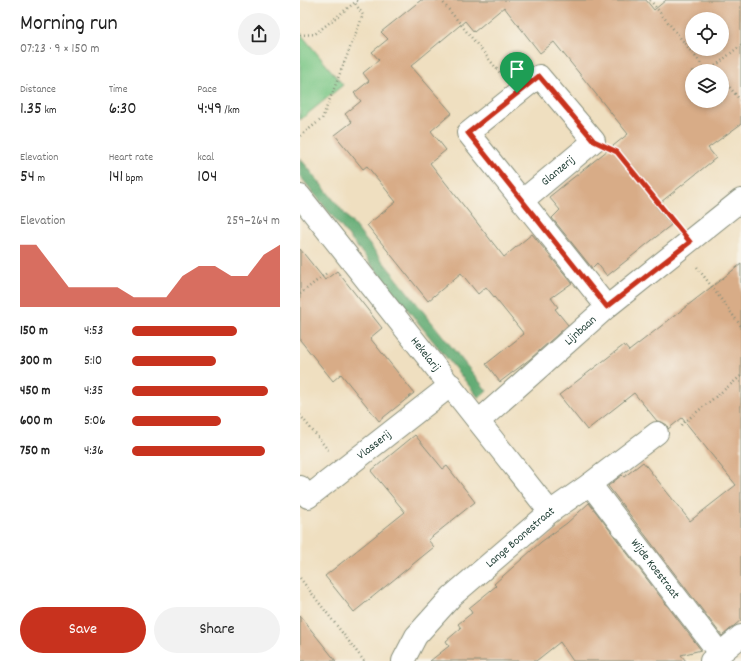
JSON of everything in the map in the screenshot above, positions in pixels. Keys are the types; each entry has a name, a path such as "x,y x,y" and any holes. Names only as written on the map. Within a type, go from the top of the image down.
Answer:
{"street":[{"path":"594,141 539,76 468,133 607,307"},
{"name":"Glanzerij","path":"522,202 594,141"},
{"name":"Hekelarij","path":"300,196 550,512"},
{"name":"Lijnbaan","path":"479,421 607,307 741,200"},
{"name":"Vlasserij","path":"300,487 308,497 451,385"},
{"name":"Lange Boonestraat","path":"403,661 416,636 452,596 550,512 590,484 657,433"},
{"name":"Wijde Koestraat","path":"590,484 715,657"},
{"path":"715,657 741,636"}],"path":[{"path":"300,35 315,34 358,0"},
{"path":"441,0 517,93"},
{"path":"650,0 702,64"},
{"path":"300,136 322,119 364,15 355,2"},
{"path":"717,64 741,45"},
{"path":"729,86 741,101"},
{"path":"594,141 617,152 686,245 741,326"},
{"path":"300,294 348,256"},
{"path":"657,433 668,435 741,376"},
{"path":"300,415 343,469"},
{"path":"300,578 364,661"}],"green space":[{"path":"300,33 343,85 300,120"},
{"path":"300,158 487,391 479,398 300,176"}],"building":[{"path":"421,0 646,0 654,10 666,0 741,0 741,124 708,148 716,158 656,206 671,225 607,276 597,263 592,268 552,218 560,210 549,197 628,134 554,42 540,53 504,7 474,32 465,21 411,66 452,113 431,131 446,150 430,163 504,257 532,234 572,283 551,298 558,307 555,309 568,325 530,359 500,382 486,364 524,334 486,287 478,294 461,273 428,301 367,225 396,202 367,166 363,169 335,135 352,122 345,114 361,101 354,93 369,81 363,73 379,60 372,52 388,39 381,32"},
{"path":"300,249 325,280 337,271 349,286 382,328 370,338 414,393 379,421 341,374 333,381 300,340"},
{"path":"741,264 741,620 722,636 608,486 622,475 624,477 643,462 690,521 736,485 682,418 668,429 667,425 657,421 634,393 587,430 559,395 624,345 629,351"},
{"path":"415,435 443,469 447,466 475,502 428,540 434,547 354,612 325,576 405,512 371,471"},
{"path":"589,503 701,650 681,655 686,661 573,661 560,642 536,661 430,661 449,646 446,641 461,628 458,624 472,613 469,608 496,586 494,584 541,542 567,523"},
{"path":"300,616 336,661 300,661"}],"route":[{"path":"539,76 594,141 617,152 690,242 607,307 468,133 517,93 539,76"}]}
